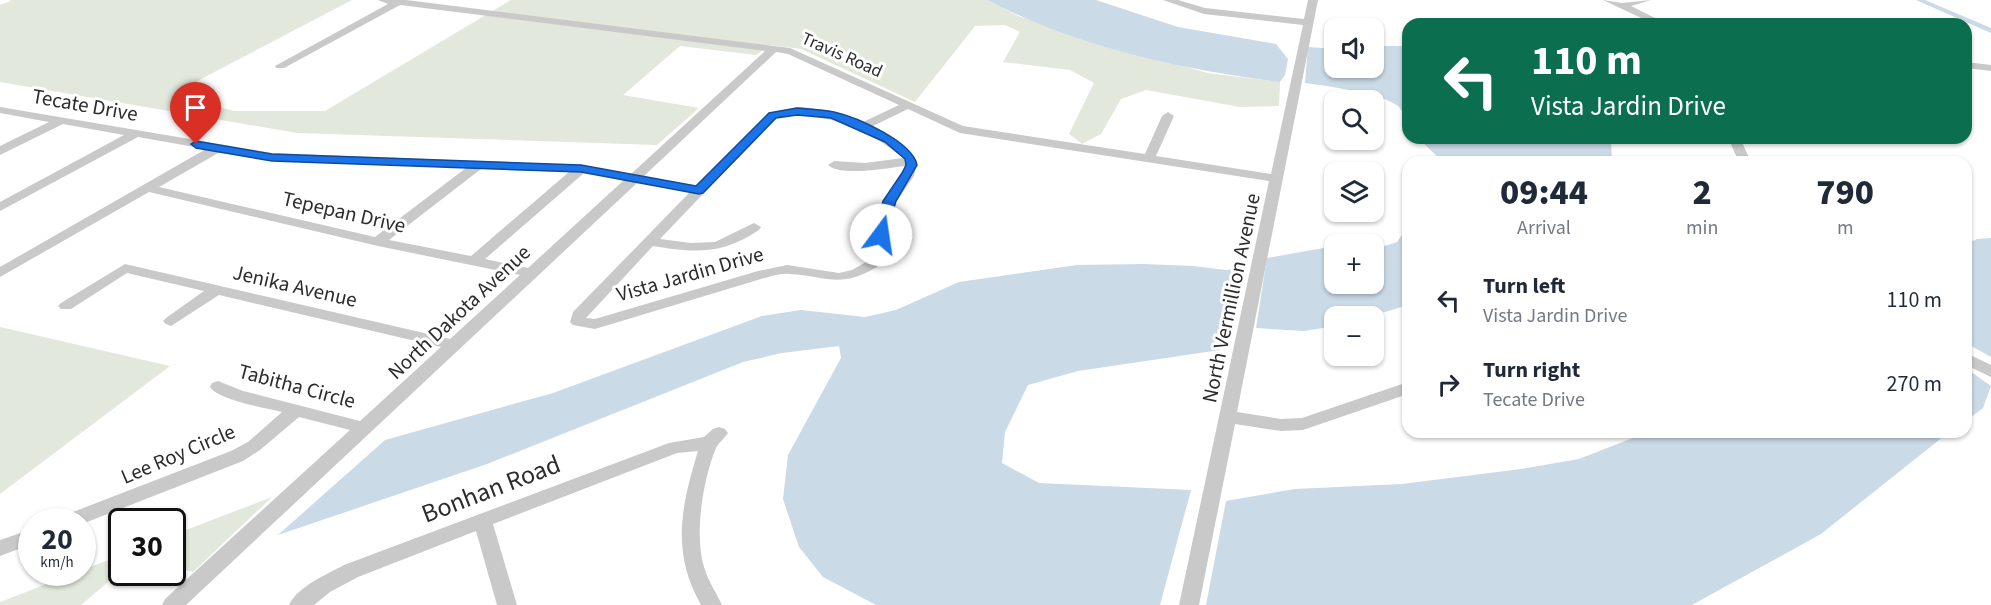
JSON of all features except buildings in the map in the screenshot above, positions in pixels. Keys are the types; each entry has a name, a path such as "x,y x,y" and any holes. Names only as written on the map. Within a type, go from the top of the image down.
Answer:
{"street":[{"name":"Travis Road","path":"383,0 790,51 969,131 1278,179"},
{"path":"1168,0 1204,11 1307,22"},
{"name":"North Vermillion Avenue","path":"1189,605 1313,0"},
{"path":"1608,0 1648,18"},
{"path":"1620,6 1646,0"},
{"path":"280,66 398,2"},
{"name":"North Dakota Avenue","path":"172,605 774,49"},
{"path":"1972,66 1991,68"},
{"path":"862,127 908,105"},
{"name":"Tecate Drive","path":"0,110 272,157 581,169 699,190"},
{"name":"Vista Jardin Drive","path":"797,111 834,115 889,140 911,161 908,173 890,201 872,264 857,273 839,277 787,269 758,275 595,324 578,322 578,315 773,115 797,111"},
{"path":"1149,159 1168,116"},
{"path":"0,151 61,121"},
{"path":"0,207 135,134"},
{"path":"0,273 217,148"},
{"path":"834,165 865,167 911,161"},
{"path":"378,242 478,165"},
{"path":"474,261 581,169"},
{"name":"Tepepan Drive","path":"147,188 378,242 532,273"},
{"path":"649,241 702,249 719,245 754,227"},
{"name":"Jenika Avenue","path":"66,306 125,268 454,345"},
{"path":"171,321 217,289"},
{"path":"1972,361 1991,372"},
{"name":"Tabitha Circle","path":"218,387 364,428"},
{"path":"1228,417 1281,425 1303,424 1402,390"},
{"name":"Lee Roy Circle","path":"96,511 237,456 262,440 296,410"},
{"name":"Bonhan Road","path":"299,605 323,586 351,571 675,447 714,438 694,494 689,523 692,553 701,591 712,605"},
{"path":"483,522 507,605"},
{"path":"0,548 18,541"}],"shaded area":[{"path":"9,0 352,0 186,87 189,99 234,111 325,111 511,0 987,0 1018,16 1207,73 1280,82 1279,106 1240,107 1146,90 1121,99 1101,134 1082,144 1069,134 1094,83 1070,70 1003,62 1020,32 1005,25 975,26 915,102 801,49 770,45 756,55 680,46 623,95 699,108 657,145 297,133 0,82 0,5 11,1"},
{"path":"0,327 170,366 0,494"},
{"path":"272,497 193,572 186,570 186,530"},
{"path":"108,560 108,582 81,605 0,605 0,602 41,586 96,586 96,565"}],"water":[{"path":"987,0 1096,0 1178,27 1276,44 1288,59 1285,75 1280,82 1242,77 1130,54 1057,31"},
{"path":"1384,46 1402,46 1402,112 1398,106 1384,99 1384,90 1348,90 1305,83 1308,47 1324,48 1324,78 1384,78"},
{"path":"1424,144 1611,144 1612,156 1437,156"},
{"path":"1402,235 1402,307 1384,312 1384,306 1324,306 1324,328 1304,331 1256,328 1267,258 1324,248 1324,294 1384,294 1385,246 1397,242"},
{"path":"1991,238 1991,357 1972,346 1972,242"},
{"path":"1143,264 1226,270 1242,268 1220,350 1078,371 1028,385 1005,432 1002,463 1039,483 1191,490 1160,605 876,605 823,577 799,547 783,499 788,455 841,358 839,346 782,353 743,362 487,464 278,535 385,440 553,393 762,316 801,310 865,317 896,310 959,282 1077,265"},
{"path":"1972,373 1991,386 1983,408 1972,416"},
{"path":"1633,438 1941,438 1821,534 1692,605 1206,605 1226,501 1295,489 1402,484 1579,459"}],"waterway":[{"path":"1919,0 1961,18"},
{"path":"1972,23 1991,31"}],"route":[{"path":"196,144 272,157 581,169 699,190 773,115 797,111 816,112 834,115 872,130 889,140 910,158 912,165 890,201 881,235"}]}
